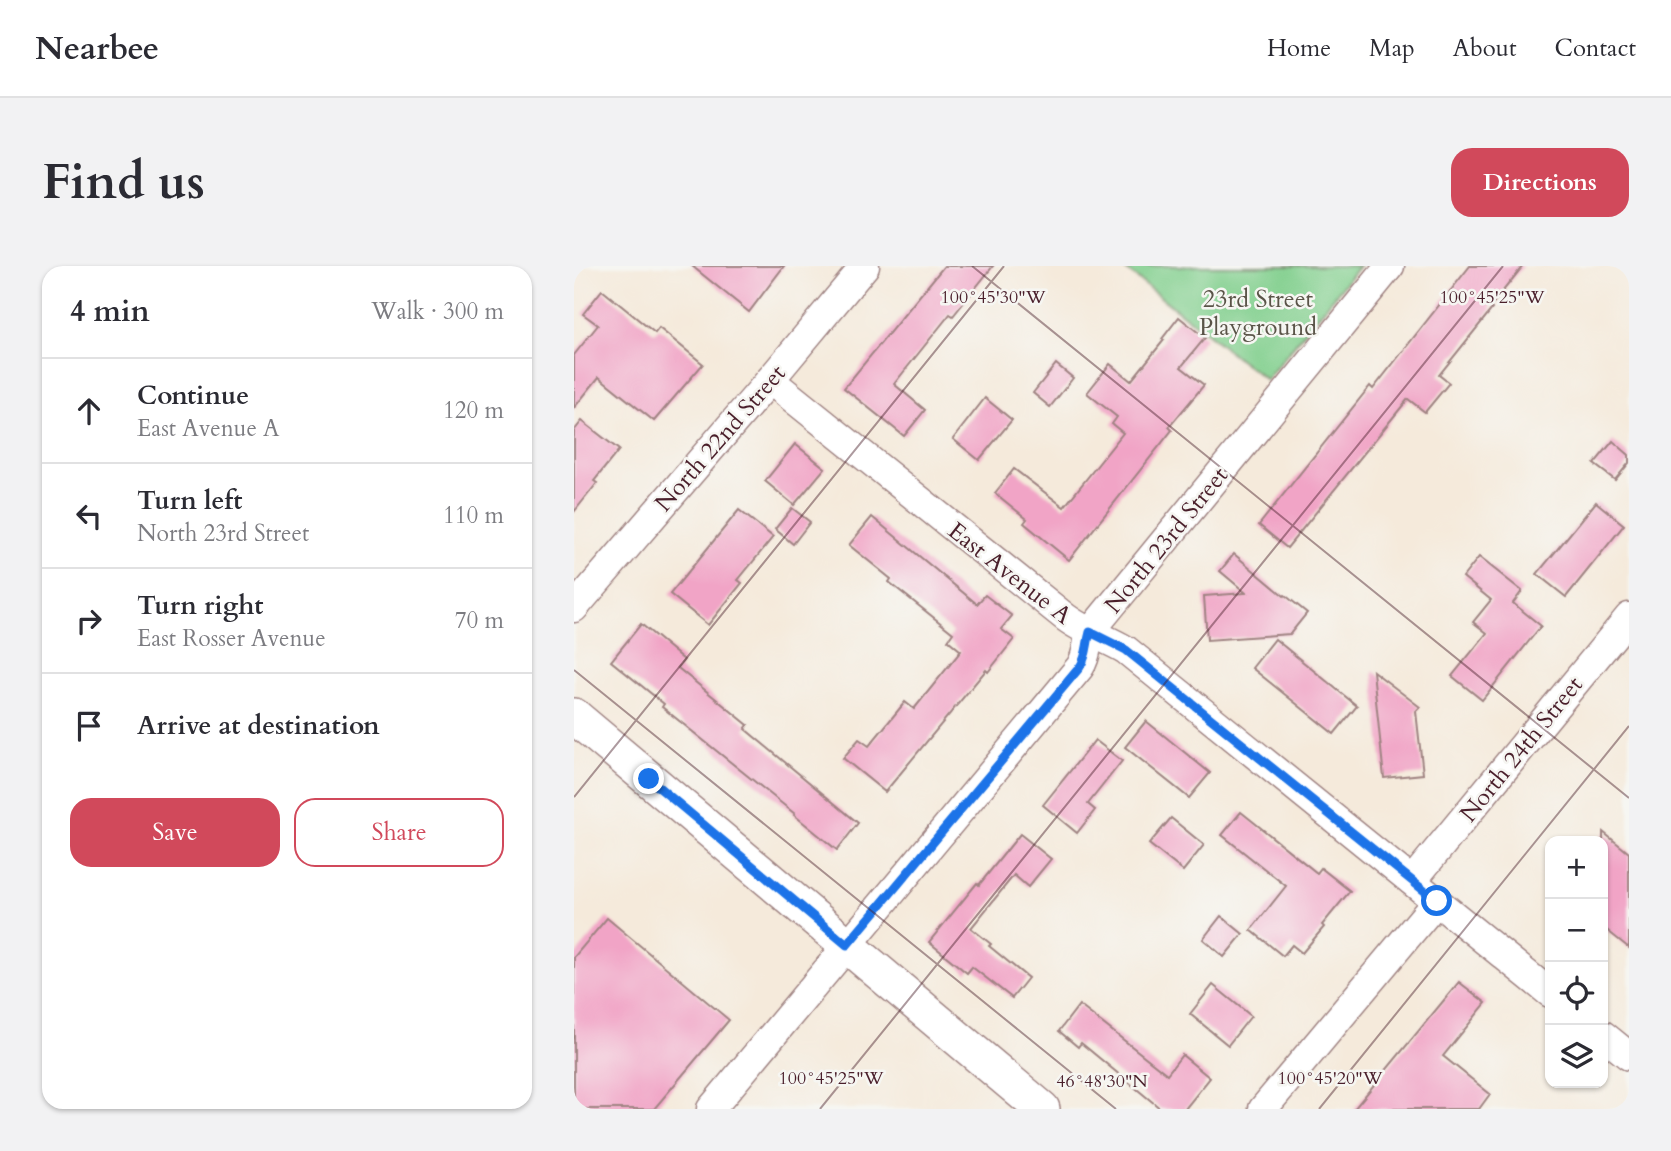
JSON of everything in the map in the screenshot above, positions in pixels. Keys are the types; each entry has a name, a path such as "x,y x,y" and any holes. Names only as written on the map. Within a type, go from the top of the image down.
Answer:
{"street":[{"name":"North 22nd Street","path":"574,608 865,266"},
{"name":"North 23rd Street","path":"711,1109 1080,667 1086,658 1090,632 1391,266"},
{"name":"East Avenue A","path":"770,380 1076,626 1126,650 1545,989"},
{"name":"North 24th Street","path":"1412,881 1629,617"},
{"path":"574,716 1042,1109"},
{"path":"1263,1109 1437,901"},
{"path":"1608,1039 1629,1056"}],"green space":[{"name":"23rd Street Playground","path":"1121,266 1359,266 1266,380"}],"building":[{"path":"692,266 784,266 749,312"},
{"path":"944,266 993,266 894,384 925,410 904,436 844,388"},
{"path":"1470,266 1523,266 1439,375 1449,383 1425,412 1408,399 1287,548 1259,525 1370,386 1373,389"},
{"path":"602,290 655,333 659,328 703,364 654,421 599,377 574,408 574,355 598,325 583,314"},
{"path":"1179,317 1205,338 1181,367 1204,385 1169,427 1172,430 1069,560 1024,523 1027,519 995,493 1014,469 1064,507 1123,433 1112,424 1117,417 1087,393 1110,364 1131,381"},
{"path":"1056,364 1073,378 1050,407 1033,393"},
{"path":"985,398 1012,420 979,460 953,439"},
{"path":"582,421 619,450 574,512 574,431"},
{"path":"1613,441 1629,455 1629,463 1615,480 1594,464"},
{"path":"795,444 825,468 794,505 765,481"},
{"path":"1596,502 1624,525 1566,597 1537,574"},
{"path":"792,508 810,522 793,544 775,529"},
{"path":"739,510 773,537 738,580 742,583 708,625 670,594"},
{"path":"872,517 977,604 985,595 1012,616 1001,629 1014,639 885,792 843,758 859,739 869,746 905,702 914,709 961,651 948,640 953,633 889,582 891,579 849,545"},
{"path":"1234,554 1307,613 1290,634 1207,640 1204,596 1246,593 1220,571"},
{"path":"1479,557 1522,591 1513,603 1541,626 1482,700 1452,676 1487,633 1473,622 1491,600 1463,577"},
{"path":"641,624 684,660 678,668 748,725 745,729 858,823 837,850 662,707 664,704 611,661"},
{"path":"1275,639 1357,706 1334,734 1252,668"},
{"path":"1373,671 1420,707 1416,711 1423,774 1384,778"},
{"path":"1146,721 1210,773 1189,798 1125,747"},
{"path":"1095,740 1122,761 1088,804 1095,810 1077,833 1043,805"},
{"path":"1241,812 1317,873 1321,868 1350,891 1302,953 1292,945 1283,956 1251,930 1286,886 1222,835"},
{"path":"1171,818 1204,845 1183,871 1149,844"},
{"path":"1020,834 1051,859 1028,887 1014,875 971,928 1028,978 1012,998 972,967 967,973 929,942"},
{"path":"1608,836 1629,853 1629,948 1608,931"},
{"path":"1221,916 1243,934 1224,957 1203,939"},
{"path":"607,918 729,1020 654,1109 574,1109 574,957"},
{"path":"1459,982 1486,1003 1443,1056 1490,1094 1479,1109 1354,1109"},
{"path":"1213,985 1251,1016 1228,1045 1190,1014"},
{"path":"1079,1005 1167,1074 1182,1055 1210,1078 1185,1109 1161,1109 1081,1043 1078,1047 1059,1031"}],"route":[{"path":"649,779 847,945 1080,667 1086,658 1090,632 1126,650 1437,901"}]}
